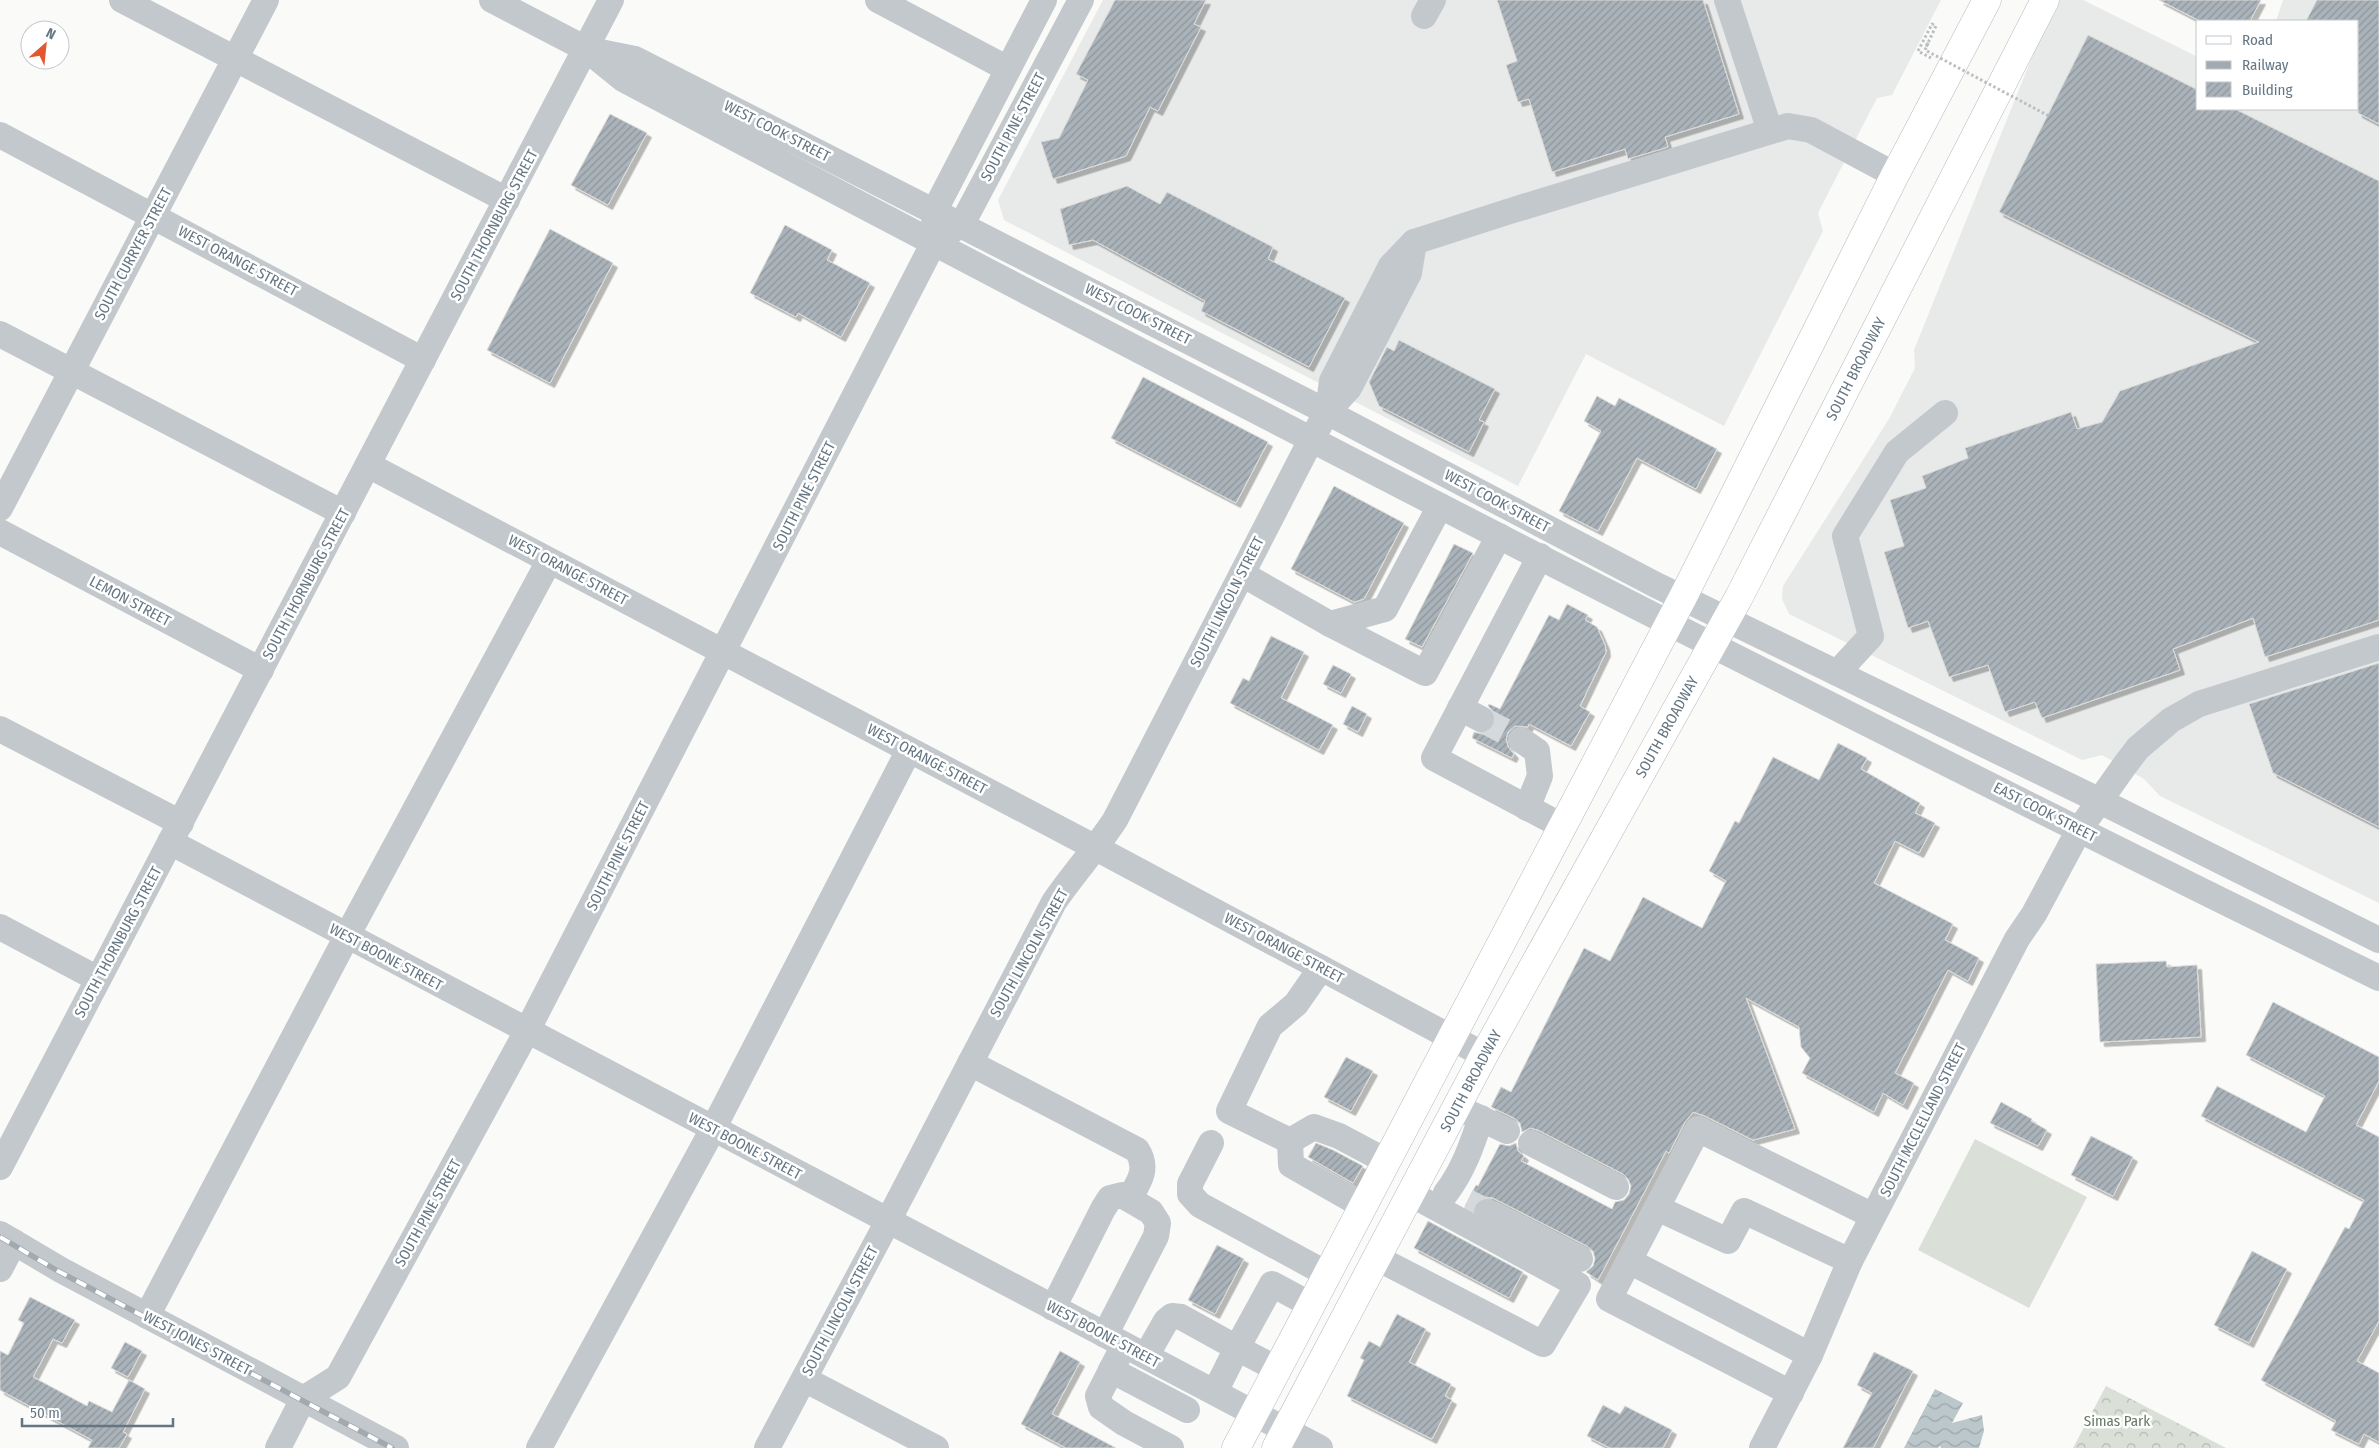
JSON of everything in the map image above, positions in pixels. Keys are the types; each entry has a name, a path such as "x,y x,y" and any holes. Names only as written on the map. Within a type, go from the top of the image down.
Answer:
{"main road":[{"path":"1236,1448 1683,597 1895,175 1987,0"},
{"name":"SOUTH BROADWAY","path":"1281,1439 1414,1187 1469,1113 1484,1055 1727,619 2045,0"}],"street":[{"path":"122,0 507,200"},
{"name":"SOUTH CURRYER STREET","path":"0,508 266,0"},
{"name":"WEST COOK STREET","path":"492,0 586,49 623,79 933,244 1712,645"},
{"name":"SOUTH THORNBURG STREET","path":"0,1167 612,0"},
{"path":"878,0 1008,69"},
{"name":"SOUTH PINE STREET","path":"303,1399 338,1378 527,1031 933,244 935,210 1044,0"},
{"name":"SOUTH PINE STREET","path":"933,244 962,224 1081,0"},
{"path":"1727,0 1770,131"},
{"name":"WEST COOK STREET","path":"586,49 635,59 935,210 1727,619"},
{"path":"1327,412 1332,381 1380,287 1391,266 1414,242 1788,126 1811,130 1895,175"},
{"name":"WEST ORANGE STREET","path":"0,135 423,360"},
{"path":"1327,412 1349,388 1409,273 1414,242"},
{"path":"0,334 343,513"},
{"name":"SOUTH LINCOLN STREET","path":"767,1448 1054,902 1115,820 1327,412"},
{"path":"1837,673 1871,636 1844,536 1897,452 1945,413"},
{"name":"WEST ORANGE STREET","path":"368,465 1096,848 1484,1055"},
{"path":"1330,624 1385,609 1440,506"},
{"name":"LEMON STREET","path":"0,532 261,670"},
{"path":"1242,574 1330,624 1425,673 1499,536"},
{"path":"1540,556 1470,714 1434,758 1562,826"},
{"path":"147,1316 549,561"},
{"path":"1727,619 2101,801 2379,940"},
{"name":"EAST COOK STREET","path":"1712,645 2079,830 2379,978"},
{"name":"SOUTH MCCLELLAND STREET","path":"1762,1448 1810,1355 1850,1261 2017,938 2034,914 2079,830 2138,748 2171,720 2198,704 2379,647"},
{"name":"WEST BOONE STREET","path":"0,729 348,936 1254,1413 1281,1439 1320,1448"},
{"path":"1521,740 1537,751 1540,776 1527,808"},
{"path":"539,1448 713,1129 909,750"},
{"path":"0,927 98,979"},
{"path":"1290,1141 1229,1111 1270,1026 1296,1004 1322,968"},
{"path":"970,1063 1137,1150 1143,1159 1143,1174 1129,1200"},
{"path":"1466,1202 1455,1181 1471,1147 1469,1113 1507,1131"},
{"path":"1290,1141 1314,1127 1340,1136 1386,1161"},
{"path":"1609,1299 1698,1129 1873,1216"},
{"path":"1290,1141 1291,1165 1363,1206"},
{"path":"1211,1143 1190,1184 1190,1194 1200,1205 1327,1274"},
{"path":"1531,1143 1616,1187"},
{"path":"1414,1187 1466,1202 1580,1258"},
{"path":"1414,1187 1578,1285 1609,1299 1791,1393"},
{"path":"1053,1308 1110,1198 1122,1195 1151,1212 1158,1223 1156,1236 1125,1345 1098,1396 1102,1407 1124,1423 1170,1447 1187,1410 1207,1388 1237,1348 1272,1284 1311,1305"},
{"path":"1657,1208 1728,1241 1744,1210 1850,1261"},
{"path":"0,1269 7,1238"},
{"name":"WEST JONES STREET","path":"7,1238 147,1316 396,1448"},
{"path":"1377,1258 1543,1344 1578,1285"},
{"path":"1629,1261 1810,1355"},
{"path":"1125,1345 1172,1316 1181,1317 1277,1369"},
{"path":"1111,1370 1187,1410"},
{"path":"804,1379 936,1448"},
{"path":"278,1448 303,1399"}],"path":[{"path":"1934,60 1918,51 1932,24 1936,26 1924,50 2049,116"}],"shaded area":[{"path":"1103,0 1941,0 1892,95 1877,98 1818,213 1823,231 1724,426 1586,354 1518,486 1004,220 998,200"},
{"path":"2055,0 2083,0 2196,56 2196,110 2359,110 2359,20 2276,20 2283,0 2379,0 2379,903 2160,796 2144,779 2102,755 2082,760 1789,614 1782,599 1783,586 1889,419 1915,368 1914,350"}],"green space":[{"path":"1975,1139 2087,1197 2029,1308 1918,1250"},
{"name":"Simas Park","path":"2106,1386 2226,1448 2073,1448"}],"water":[{"path":"1935,1389 1963,1403 1952,1423 1982,1415 1984,1431 1979,1448 1941,1448 1940,1446 1938,1448 1904,1448"}],"building":[{"path":"1115,0 1206,0 1194,24 1201,27 1158,111 1150,107 1126,156 1053,179 1041,142 1059,138 1088,80 1076,74"},
{"path":"1497,0 1703,0 1739,114 1665,137 1668,147 1628,159 1625,149 1552,172 1529,99 1518,102 1506,65 1517,61"},
{"path":"2159,0 2261,0 2251,20 2198,20"},
{"path":"2317,0 2379,0 2379,124 2358,113 2359,20 2307,20"},
{"path":"2088,35 2196,89 2196,110 2237,110 2379,181 2379,620 2265,657 2253,618 2173,649 2180,670 2042,718 2035,702 2005,712 1988,665 1949,677 1928,621 1908,628 1884,552 1904,546 1890,500 1926,488 1922,476 1968,458 1965,448 2071,412 2077,429 2102,422 2120,391 2259,342 1999,212"},
{"path":"610,114 647,133 608,205 571,185"},
{"path":"1127,186 1160,204 1167,192 1273,247 1268,259 1345,298 1309,367 1201,311 1205,301 1093,240 1069,245 1060,209"},
{"path":"785,225 832,250 827,260 870,283 841,337 798,313 796,317 750,293"},
{"path":"550,229 613,263 550,383 487,350"},
{"path":"1399,340 1495,389 1479,420 1484,422 1469,452 1379,406 1369,382 1387,347 1394,351"},
{"path":"1143,377 1268,442 1236,503 1111,438"},
{"path":"1597,396 1615,406 1619,398 1717,449 1696,489 1637,458 1598,531 1559,511 1601,431 1584,421"},
{"path":"1334,486 1404,523 1364,599 1354,602 1291,569"},
{"path":"1454,544 1473,553 1422,647 1405,639"},
{"path":"1567,604 1588,615 1585,620 1597,627 1606,652 1580,706 1590,712 1571,746 1529,724 1528,727 1515,726 1508,732 1506,739 1508,747 1514,754 1512,758 1472,738 1474,732 1482,734 1494,726 1496,718 1488,706 1489,704 1500,709 1549,615 1559,620"},
{"path":"1271,636 1304,652 1281,698 1333,725 1319,750 1230,703 1243,678 1249,681"},
{"path":"2379,663 2379,827 2273,773 2249,704"},
{"path":"1333,665 1351,674 1341,693 1323,684"},
{"path":"1352,706 1367,714 1358,732 1343,724"},
{"path":"1838,743 1867,758 1861,769 1920,803 1915,813 1935,823 1919,853 1895,841 1874,883 1953,924 1945,940 1979,958 1968,981 1948,970 1895,1073 1914,1083 1903,1105 1883,1093 1874,1112 1802,1073 1810,1058 1801,1047 1799,1027 1746,998 1795,1129 1753,1140 1693,1112 1685,1122 1669,1153 1666,1151 1598,1280 1586,1272 1593,1266 1595,1259 1593,1251 1587,1246 1493,1198 1479,1199 1472,1210 1465,1206 1500,1144 1509,1146 1516,1143 1518,1151 1524,1156 1521,1161 1612,1209 1615,1202 1624,1200 1629,1194 1631,1186 1623,1174 1538,1130 1530,1128 1522,1132 1520,1123 1514,1118 1491,1107 1501,1087 1511,1092 1584,948 1610,961 1643,897 1702,928 1726,881 1709,871 1735,821 1739,823 1773,757 1819,780"},
{"path":"2166,961 2167,967 2197,965 2201,1037 2100,1042 2096,964"},
{"path":"2273,1002 2379,1057 2379,1081 2356,1125 2379,1137 2379,1321 2357,1361 2379,1373 2379,1442 2364,1434 2359,1444 2331,1430 2336,1421 2261,1380 2345,1227 2349,1229 2364,1200 2201,1116 2217,1086 2306,1132 2325,1096 2246,1055"},
{"path":"1346,1057 1373,1071 1351,1111 1324,1097"},
{"path":"2001,1102 2032,1119 2031,1121 2047,1130 2038,1146 1990,1123"},
{"path":"2091,1136 2133,1157 2113,1196 2071,1175"},
{"path":"1316,1143 1363,1166 1353,1183 1308,1157"},
{"path":"1428,1221 1523,1272 1509,1298 1414,1248"},
{"path":"1217,1245 1244,1259 1215,1314 1188,1300"},
{"path":"2252,1251 2287,1269 2249,1343 2214,1325"},
{"path":"30,1297 75,1320 62,1343 53,1339 33,1377 87,1406 89,1401 112,1412 129,1380 145,1389 123,1432 127,1434 119,1448 88,1448 92,1440 0,1390 0,1351 8,1355 24,1323 18,1320"},
{"path":"1397,1314 1426,1329 1409,1362 1451,1384 1445,1396 1452,1400 1432,1439 1347,1396 1364,1360 1360,1358 1369,1341 1380,1347"},
{"path":"125,1342 142,1351 128,1377 111,1368"},
{"path":"1060,1351 1080,1362 1052,1414 1116,1448 1066,1448 1021,1424"},
{"path":"1874,1352 1913,1371 1873,1448 1843,1448 1872,1393 1857,1385"},
{"path":"1603,1405 1620,1414 1625,1406 1672,1430 1663,1448 1610,1448 1587,1436"}],"tunnel":[{"path":"1481,719 1521,740"},
{"path":"1467,1202 1487,1212"}],"railway":[{"path":"0,1237 58,1271 392,1448"}]}
